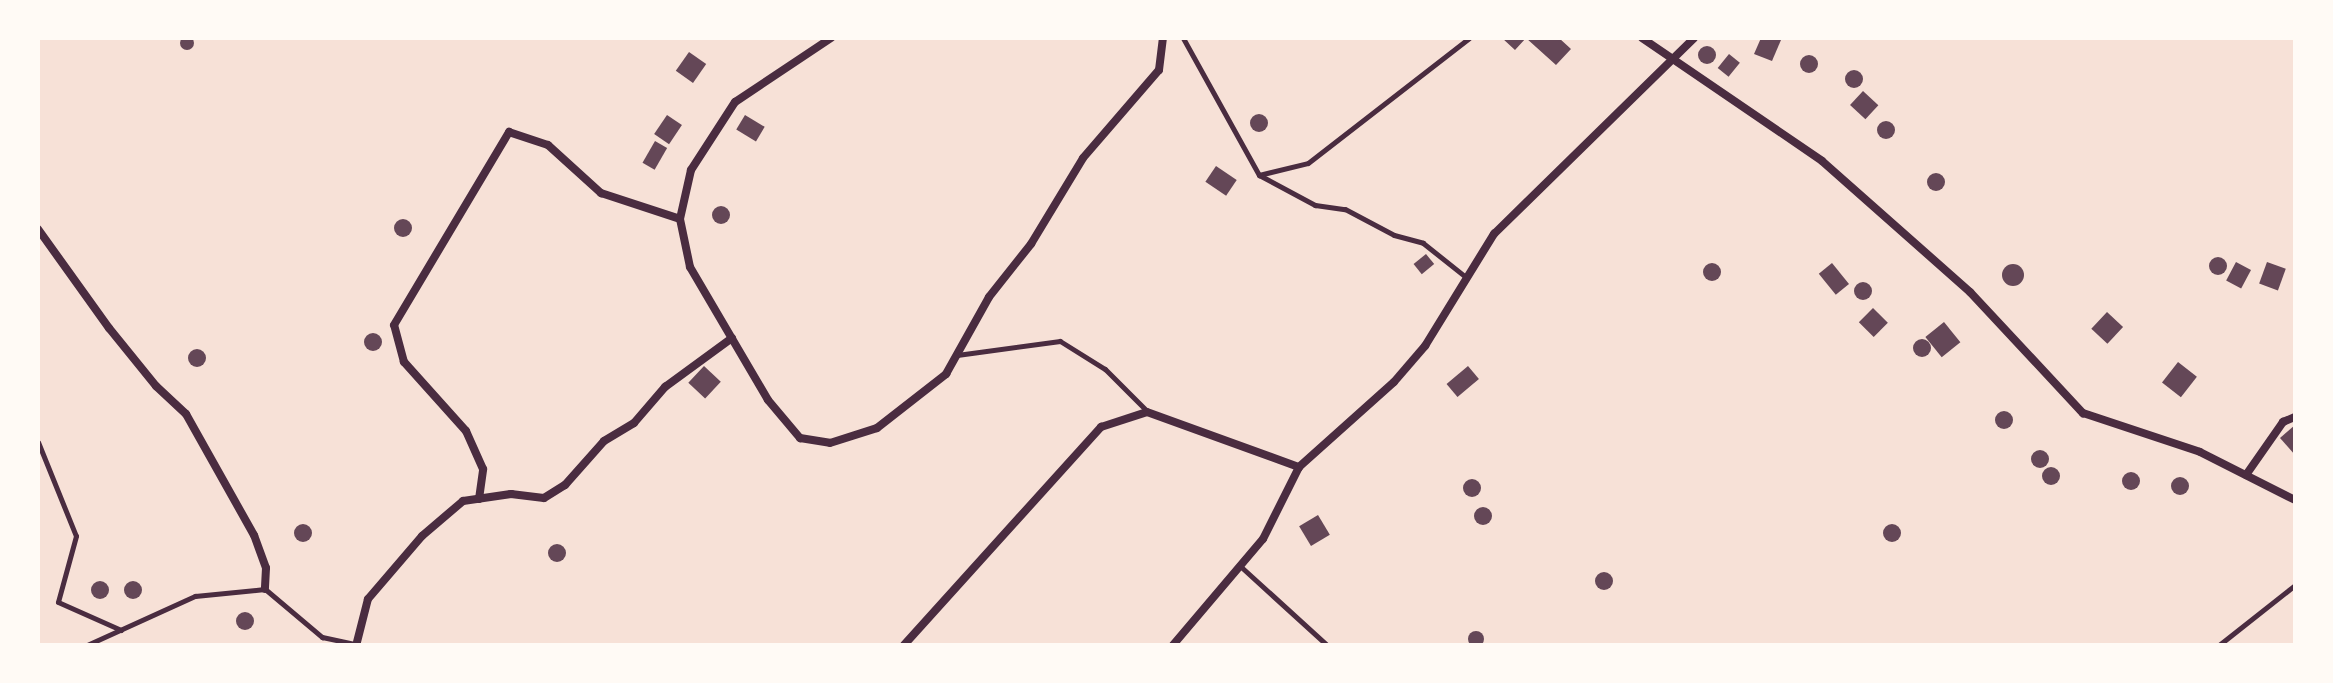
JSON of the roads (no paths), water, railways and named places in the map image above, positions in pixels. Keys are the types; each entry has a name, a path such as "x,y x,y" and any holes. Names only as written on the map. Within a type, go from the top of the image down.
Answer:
{"street":[{"path":"831,38 735,102 691,170 680,219 690,267 768,400 800,438 830,443 877,428 909,407 946,374 989,297 1031,244 1083,158 1159,70 1163,38"},
{"path":"1642,38 1672,62 1822,161 1970,292 2083,413 2200,452 2295,500"},
{"path":"1173,645 1238,564 1263,539 1299,467 1394,382 1425,346 1494,234 1694,38"},
{"path":"479,499 483,469 466,431 404,362 394,325 509,132 548,145 601,193 680,219"},
{"path":"38,229 109,328 186,414 254,535 266,568 265,589"},
{"path":"358,644 368,599 422,536 463,501 511,494 544,498 565,485 604,441 634,423 665,387 732,338"},
{"path":"904,645 1101,427 1147,412 1299,467"},
{"path":"2246,475 2283,422 2295,417"}],"lane":[{"path":"1183,38 1259,175 1315,205 1345,209 1394,235 1423,243 1467,278"},
{"path":"1259,175 1308,163 1469,38"},
{"path":"957,355 1060,341 1105,369 1147,412"},
{"path":"38,442 76,536 58,602 122,631"},
{"path":"1238,564 1327,645"},
{"path":"2219,645 2295,585"},
{"path":"87,645 195,596 265,589 322,637 358,644"}]}
